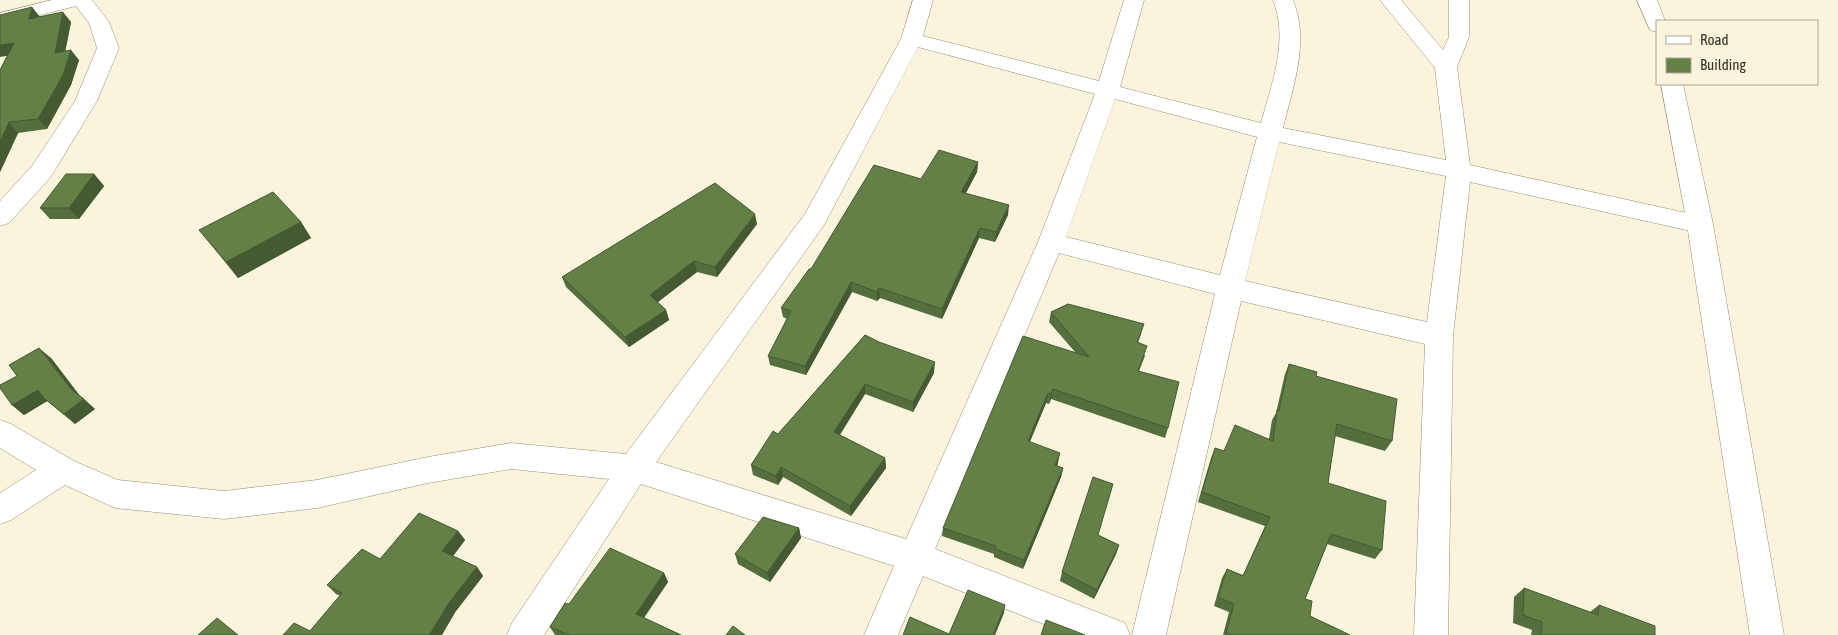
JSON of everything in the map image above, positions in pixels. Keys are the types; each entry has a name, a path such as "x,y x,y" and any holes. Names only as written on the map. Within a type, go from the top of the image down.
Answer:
{"street":[{"path":"0,19 76,0"},
{"path":"0,217 41,172 81,109 108,48 99,22 82,0"},
{"path":"524,635 634,468 815,219 912,39 923,0"},
{"path":"881,635 1050,242 1108,90 1134,0"},
{"path":"1149,635 1230,288 1291,51 1289,15 1283,0"},
{"path":"1390,0 1446,67"},
{"path":"1431,635 1439,336 1459,171 1446,67 1459,37 1459,0"},
{"path":"1647,0 1656,23"},
{"path":"912,39 1270,134 1459,171 1700,224"},
{"path":"1672,85 1700,224 1767,635"},
{"path":"1050,242 1230,288 1439,336"},
{"path":"0,433 63,470 114,494 224,505 317,494 428,470 511,456 634,468 915,557 1113,635"},
{"path":"0,510 63,470"}],"building":[{"path":"32,7 29,19 63,12 55,53 71,50 63,75 38,119 9,122 0,142 0,70 14,43 0,45 0,15"},
{"path":"939,150 978,162 961,192 1009,205 996,232 980,228 942,309 879,288 877,292 851,282 805,366 768,356 791,311 781,308 809,269 811,269 874,165 921,179"},
{"path":"66,174 94,174 69,208 40,208"},
{"path":"715,183 755,214 715,267 694,261 650,295 666,310 625,337 562,277"},
{"path":"273,192 301,222 226,262 199,230"},
{"path":"1068,304 1144,324 1137,342 1147,346 1138,371 1179,382 1168,428 1053,389 1051,394 1048,393 1028,441 1060,453 1055,465 1063,468 1024,560 995,549 996,546 943,528 1023,336 1089,357 1051,312"},
{"path":"865,335 935,362 913,402 865,384 834,432 885,458 850,506 781,467 776,476 751,465 773,431 778,434"},
{"path":"39,348 72,390 84,399 64,414 44,398 38,390 12,405 0,388 0,385 17,376 9,365"},
{"path":"1289,364 1317,372 1316,376 1397,399 1392,441 1337,424 1328,483 1386,501 1382,550 1331,534 1305,599 1312,601 1310,616 1350,635 1232,635 1226,633 1234,604 1218,597 1227,569 1243,576 1270,517 1202,492 1215,448 1224,451 1235,425 1273,441 1277,410 1279,411"},
{"path":"1093,477 1113,484 1098,535 1119,545 1097,590 1062,572"},
{"path":"419,513 458,531 442,551 477,567 449,603 429,635 283,635 294,623 310,631 342,593 327,585 362,549 380,559"},
{"path":"763,517 799,528 767,573 735,554"},
{"path":"610,548 664,573 636,614 681,635 569,635 550,627 565,603 569,604"},
{"path":"1524,588 1598,615 1599,605 1655,626 1655,635 1541,635 1542,622 1523,615"},
{"path":"968,590 1005,605 993,635 903,635 910,617 949,634"},
{"path":"217,618 238,635 198,635"},
{"path":"1046,620 1085,635 1041,635"},
{"path":"733,626 745,635 726,635"}]}
